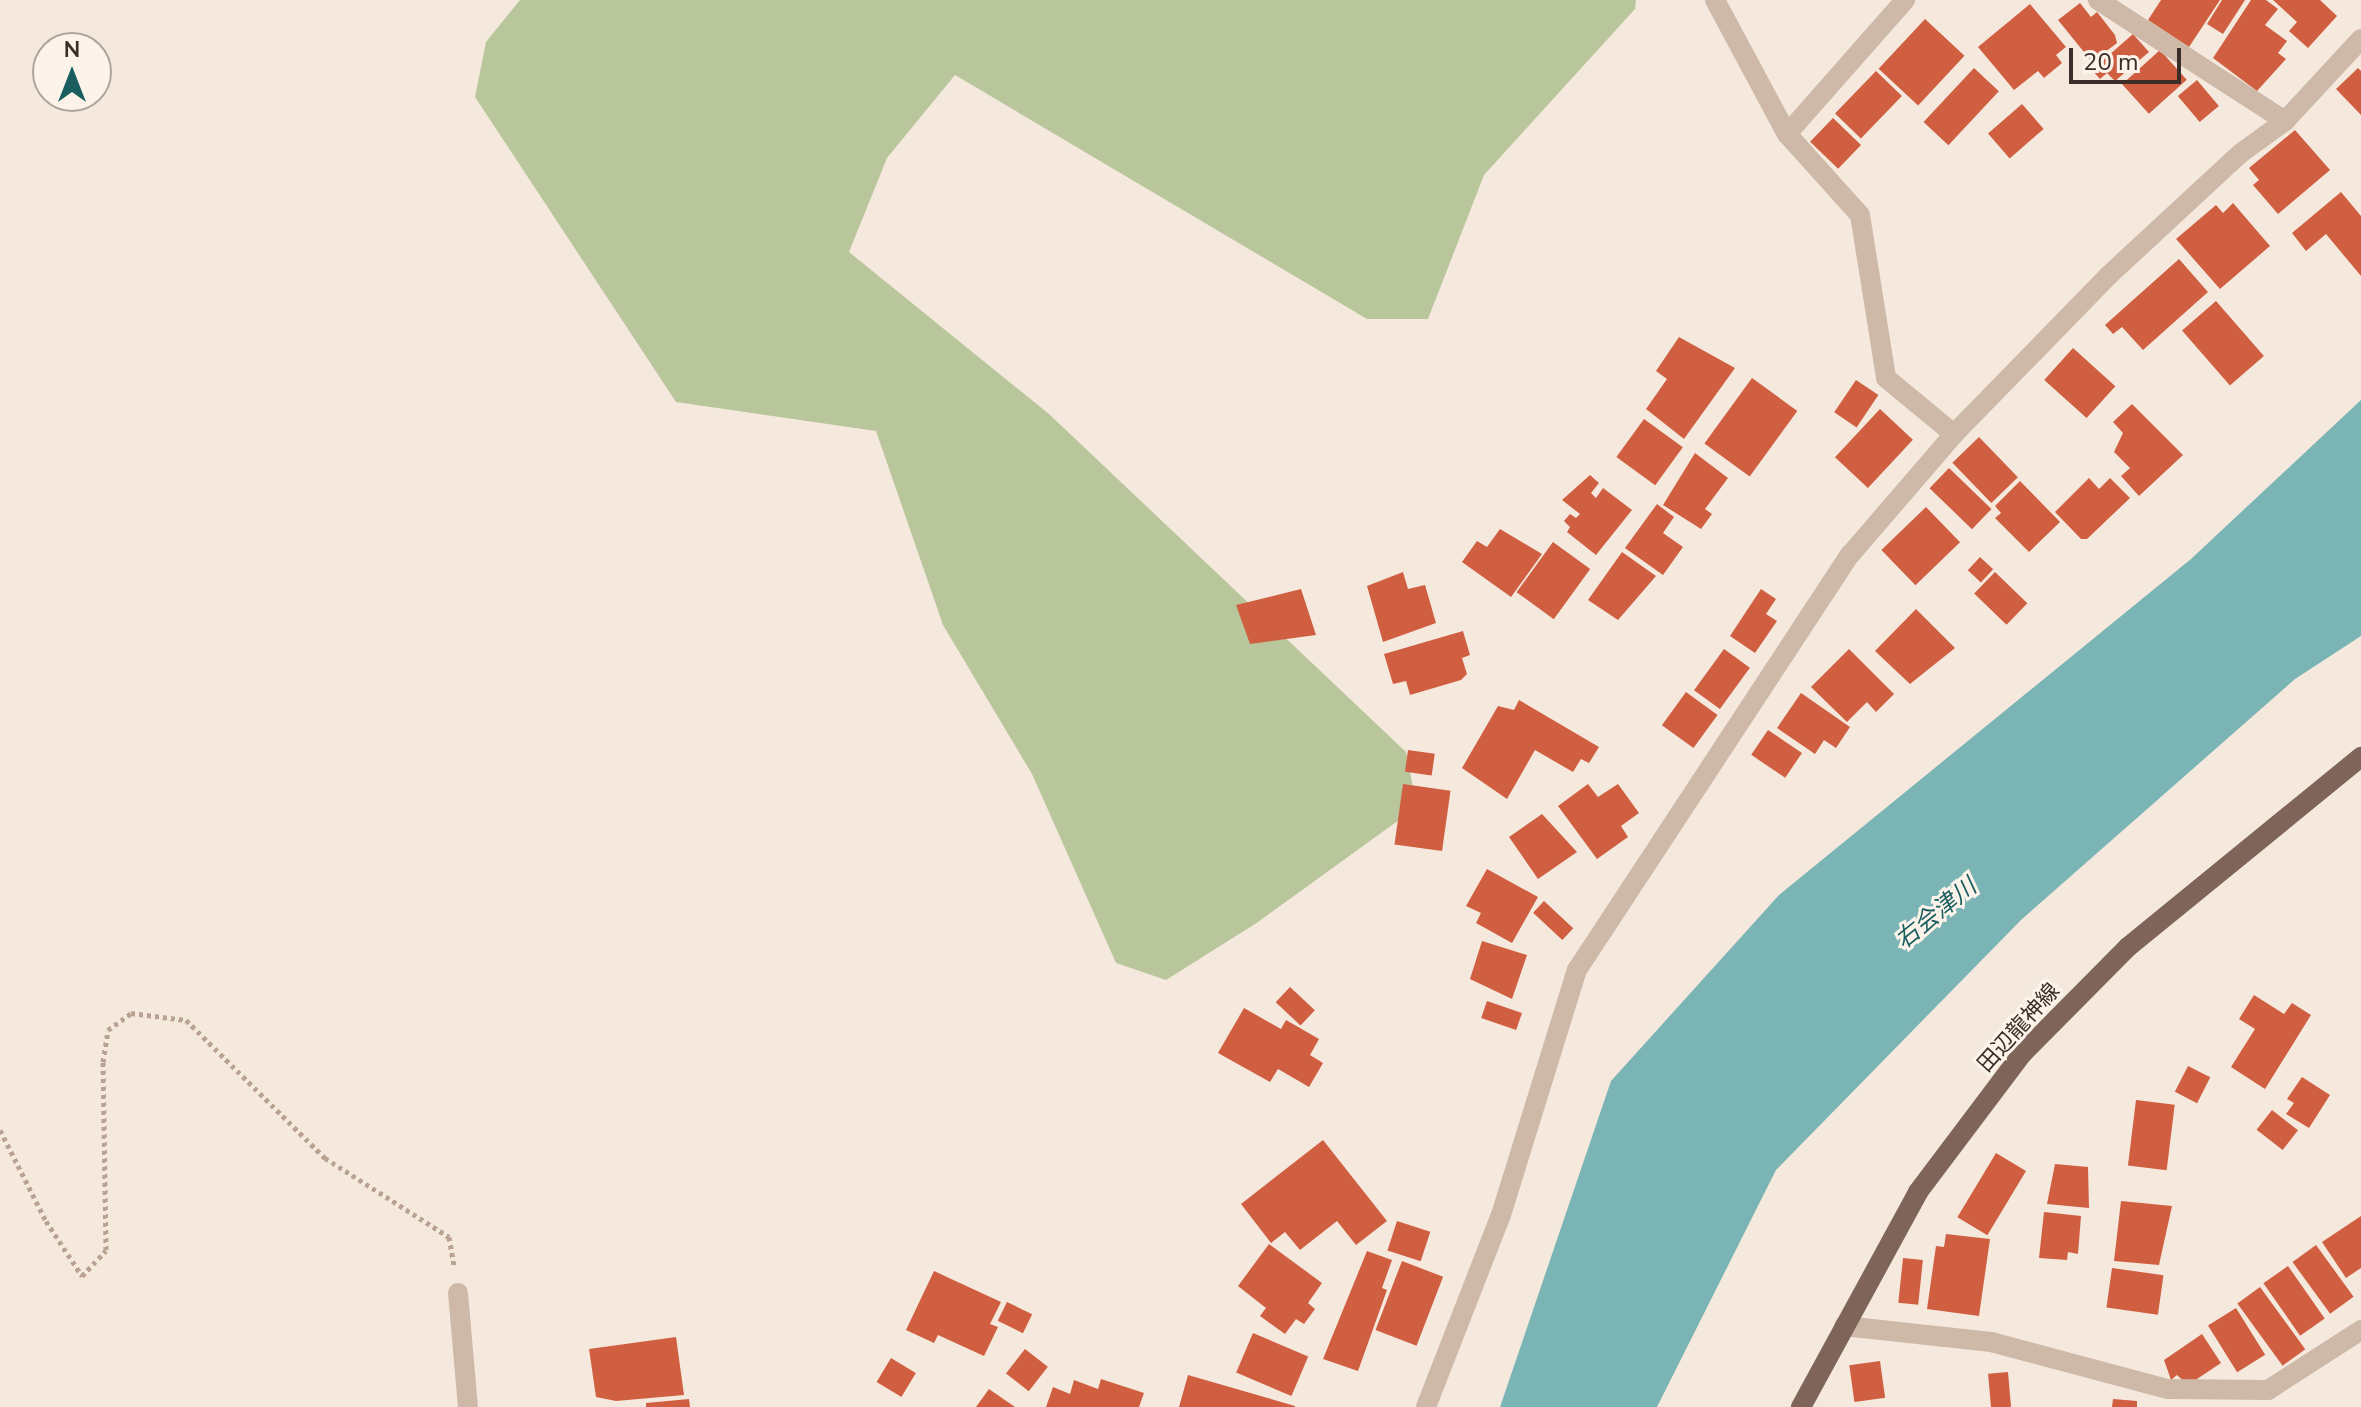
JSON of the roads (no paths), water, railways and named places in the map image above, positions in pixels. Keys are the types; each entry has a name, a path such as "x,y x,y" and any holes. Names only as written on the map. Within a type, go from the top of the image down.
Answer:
{"main road":[{"name":"田辺龍神線","path":"1801,1407 1918,1192 2022,1054 2128,947 2361,757"}],"street":[{"path":"1715,0 1787,134 1860,215 1886,378 1954,434"},
{"path":"1787,134 1905,0"},
{"path":"2098,0 2285,121"},
{"path":"1431,1405 1501,1215 1577,970 1850,555 1954,434 2108,276 2241,153 2285,121 2361,39"},
{"path":"458,1293 468,1407"},
{"path":"1844,1326 1991,1342 2168,1389 2225,1390 2268,1390 2361,1330"}],"water":[{"name":"右会津川","path":"2361,400 2361,636 2295,679 2021,920 1776,1170 1657,1407 1500,1407 1611,1081 1779,895 2191,559"}]}
